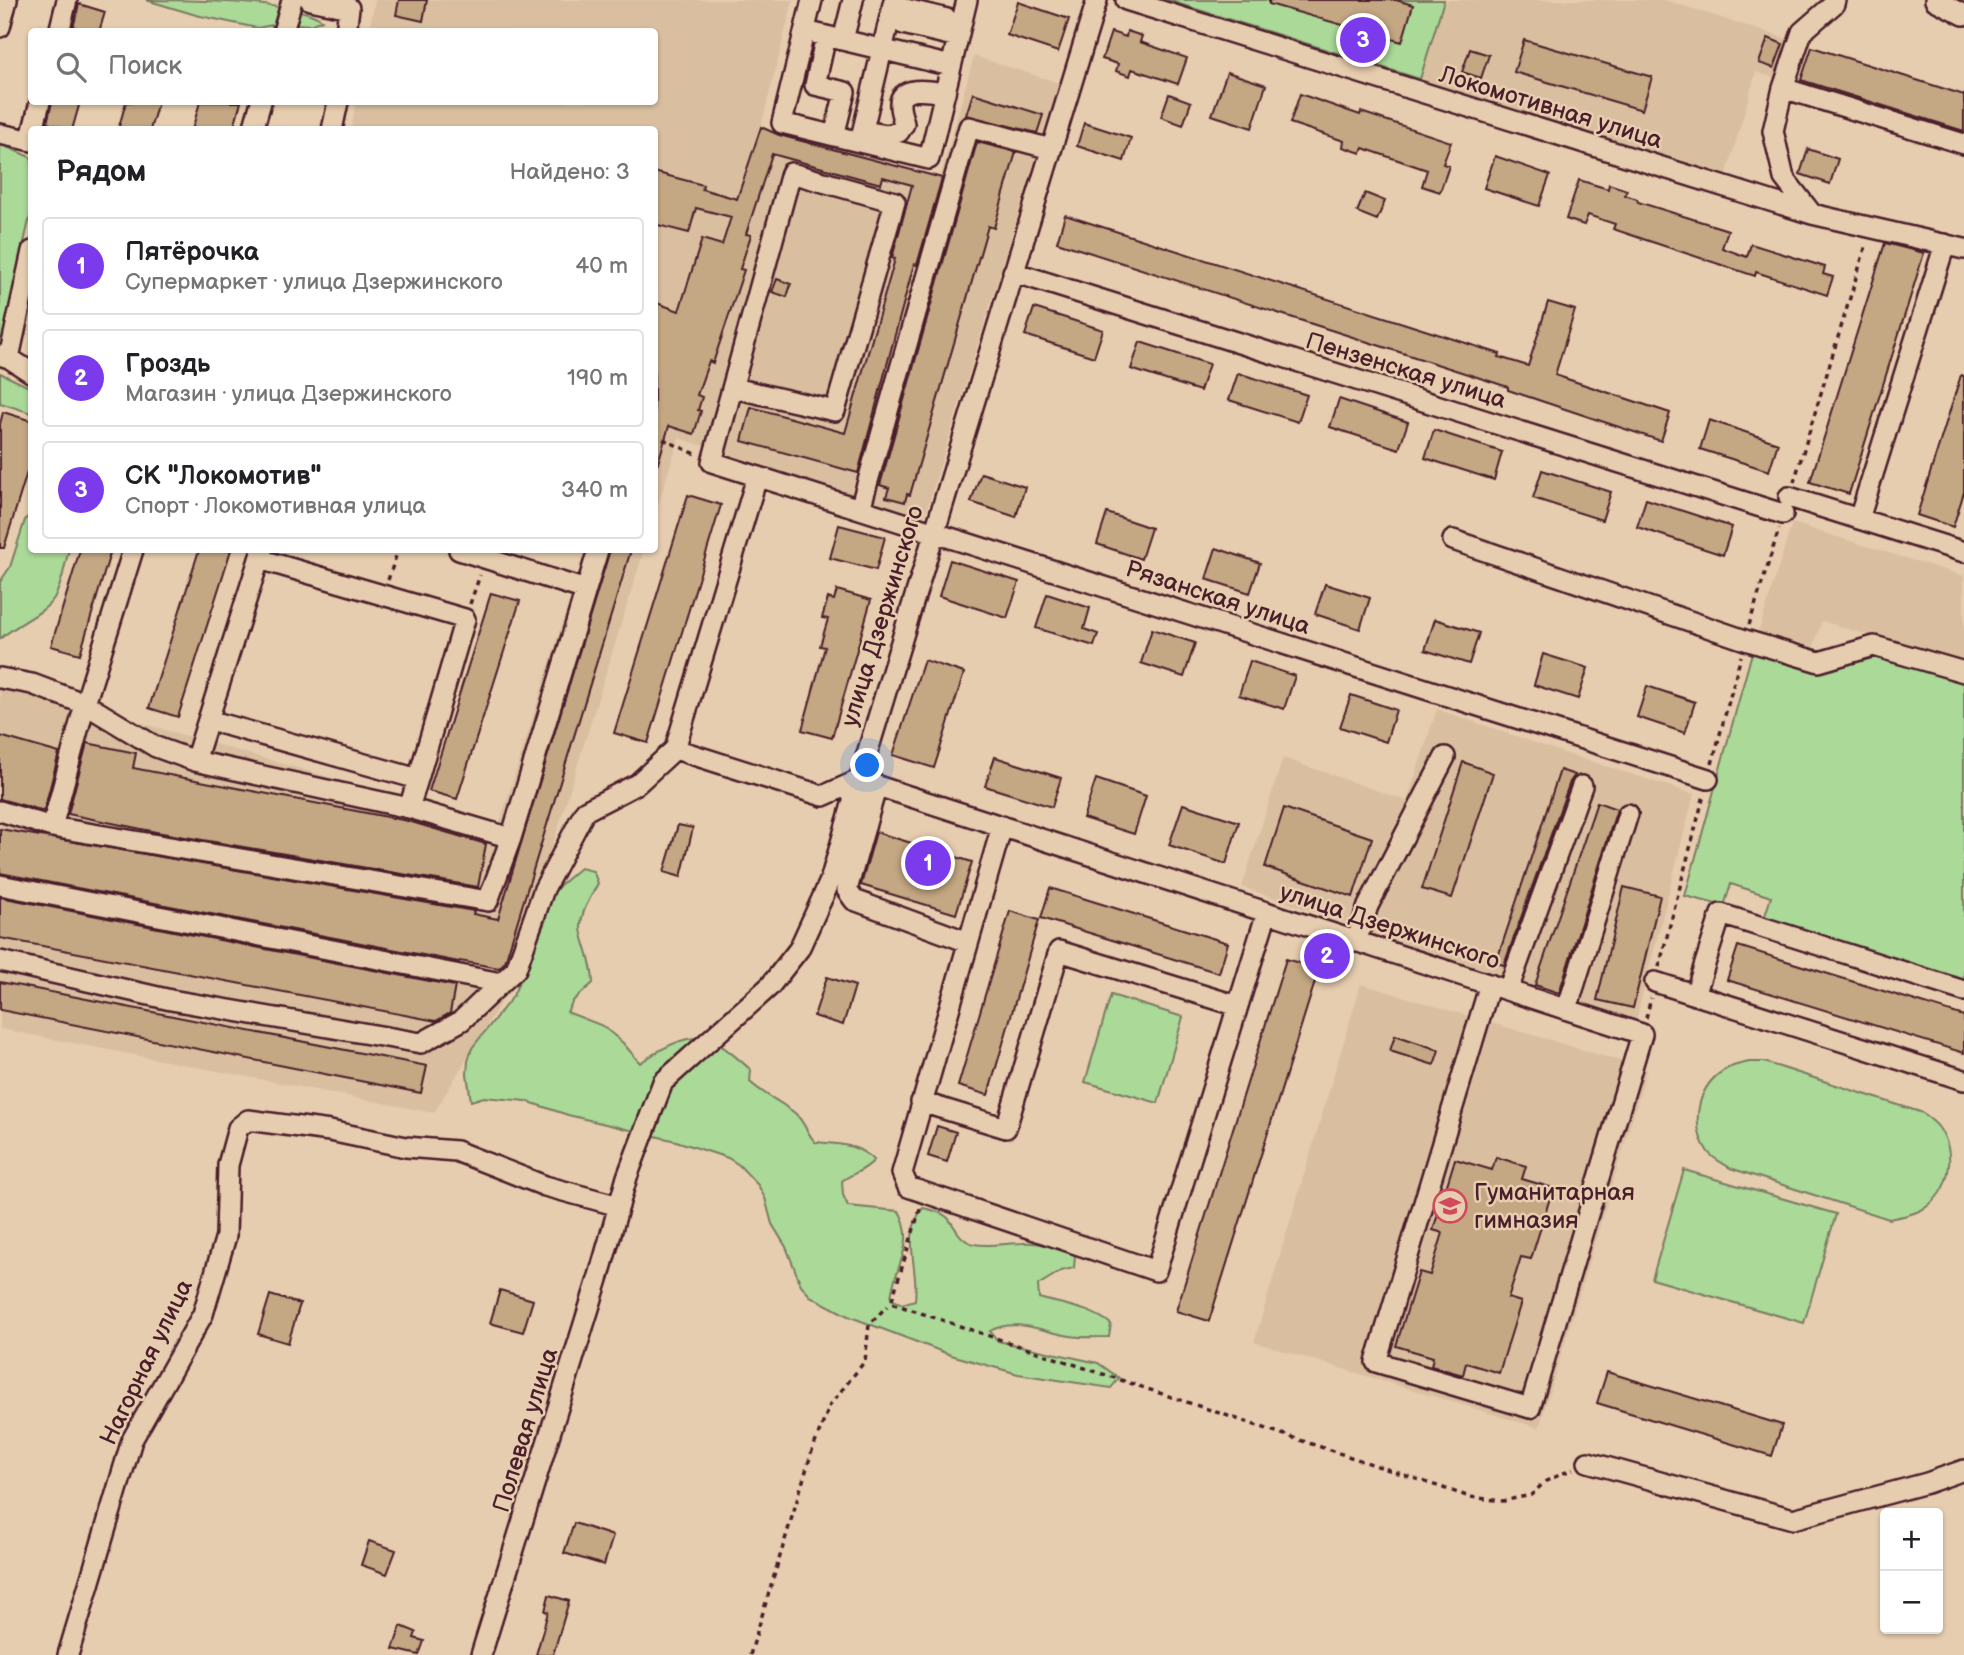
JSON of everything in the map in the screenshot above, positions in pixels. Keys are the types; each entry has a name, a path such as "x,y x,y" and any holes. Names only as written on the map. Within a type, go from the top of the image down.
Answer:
{"street":[{"path":"0,27 6,0"},
{"path":"60,28 67,0"},
{"path":"284,28 292,0"},
{"path":"310,0 349,4 346,28"},
{"path":"812,0 782,124 834,136 887,135 902,129 904,124 899,106 905,94 917,90 945,93"},
{"path":"834,136 845,92 815,85 853,0"},
{"path":"861,136 929,159 967,0"},
{"name":"улица Дзержинского","path":"1097,0 933,532 868,783 1642,1034"},
{"name":"Локомотивная улица","path":"1126,0 1812,214 1954,246"},
{"path":"1812,214 1784,178 1773,131 1783,88 1802,32 1834,4 1835,0"},
{"path":"1935,0 1964,15"},
{"path":"861,136 893,3 958,37"},
{"path":"805,31 951,66"},
{"path":"1783,88 1964,144"},
{"path":"34,126 39,105"},
{"path":"254,126 260,105"},
{"path":"333,126 337,105"},
{"path":"860,509 969,127 1051,149"},
{"path":"0,134 28,136"},
{"path":"712,462 791,173 895,202 835,411 734,388"},
{"path":"1859,519 1954,246"},
{"path":"28,266 4,356 28,371"},
{"name":"Пензенская улица","path":"1013,272 1786,506 1859,519 1964,552"},
{"name":"Рязанская улица","path":"712,462 1708,779"},
{"path":"0,961 171,1000 421,1043 461,1021 516,969 544,888 585,811 637,785 675,749 758,477"},
{"path":"1453,540 1745,640 1819,662 1874,646 1964,672"},
{"path":"52,827 85,704 133,553"},
{"path":"469,553 586,590"},
{"path":"0,811 52,827 488,901 511,838 597,553"},
{"path":"195,761 260,554 384,596 465,619 409,808"},
{"path":"0,678 32,684 85,704 156,747 195,761 409,808 511,838"},
{"path":"208,720 418,779"},
{"path":"675,749 823,796 868,783 847,890 854,900 968,942"},
{"path":"1356,942 1368,906 1446,757"},
{"name":"Полевая улица","path":"481,1655 627,1177 663,1082 770,986 799,949 830,881 868,783"},
{"path":"1582,786 1499,987 1376,1362 1530,1408 1642,1034"},
{"path":"1567,1009 1628,814"},
{"path":"1002,826 902,1173 908,1187 1156,1271 1267,912"},
{"path":"0,885 501,983"},
{"path":"1695,995 1721,914 1964,991"},
{"path":"921,1102 1006,1128 1059,951 1238,1006"},
{"path":"1655,982 1964,1080"},
{"name":"Нагорная улица","path":"68,1655 132,1440 202,1314 226,1236 228,1165 238,1128 248,1119 330,1131 406,1147 456,1151 617,1212"},
{"path":"1588,1462 1793,1519 1927,1483 1964,1470"}],"path":[{"path":"1642,1034 1745,640 1871,227"},
{"path":"658,437 712,462"},
{"path":"384,596 397,553"},
{"path":"465,619 485,558"},
{"path":"926,1193 891,1303 1470,1497 1503,1502 1531,1495 1546,1481 1588,1462"},
{"path":"750,1655 812,1451 831,1405 865,1361 869,1325 887,1306"}],"shaded area":[{"path":"375,0 793,0 761,127 940,178 974,56 1059,83 924,518 679,438 658,505 658,126 352,126 355,105 658,105 658,28 370,28"},
{"path":"1444,0 1665,0 1788,39 1778,79 1756,72 1726,176 1420,79"},
{"path":"1792,523 1964,576 1964,665 1822,621 1812,651 1758,634"},
{"path":"584,553 643,553 508,990 434,1113 0,1029 0,682 499,826"},
{"path":"1437,709 1694,794 1636,1020 1489,973 1242,887 1283,758 1407,801"},
{"name":"Гуманитарная гимназия","path":"1361,984 1647,1069 1539,1428 1254,1342"}],"green space":[{"path":"146,0 265,5 309,13 322,20 310,25 283,23 257,28 196,15"},
{"path":"1167,0 1444,0 1420,79"},
{"path":"0,144 28,156 28,225 5,339 0,340"},
{"path":"0,373 28,387 28,412 0,403"},
{"path":"28,516 28,553 68,553 54,598 44,609 0,639 0,582 10,567"},
{"path":"1753,649 1817,669 1876,652 1964,677 1964,983 1764,919 1771,897 1731,884 1724,906 1685,896"},
{"path":"580,868 593,871 598,883 581,921 593,983 573,1001 567,1012 603,1026 623,1043 640,1063 683,1040 711,1040 751,1070 750,1082 796,1114 815,1142 853,1147 874,1160 842,1181 843,1195 848,1206 899,1211 906,1234 905,1245 891,1299 902,1304 915,1300 912,1241 913,1230 923,1208 946,1216 962,1237 974,1244 1036,1243 1075,1255 1074,1268 1061,1271 1038,1285 1039,1298 1095,1314 1111,1324 1109,1337 1070,1336 1019,1325 990,1331 998,1341 1098,1363 1119,1378 1111,1388 1018,1374 951,1355 848,1316 810,1296 801,1285 786,1247 772,1224 765,1198 758,1185 739,1165 728,1158 676,1141 568,1115 526,1101 484,1097 471,1101 467,1074 472,1048 513,996 545,922 552,895"},
{"path":"1111,995 1183,1017 1158,1103 1085,1082"},
{"path":"1749,1062 1764,1062 1923,1113 1939,1128 1948,1147 1949,1168 1943,1188 1930,1204 1921,1210 1889,1219 1730,1168 1715,1159 1702,1141 1699,1129 1699,1106 1703,1094 1717,1075 1730,1067"},
{"path":"1684,1170 1836,1214 1804,1323 1652,1279"}],"building":[{"path":"399,0 427,0 423,21 396,15"},
{"path":"1269,0 1396,0 1413,5 1402,42 1269,4"},
{"path":"1018,2 1069,19 1058,52 1007,35"},
{"path":"79,4 105,12 100,28 73,28"},
{"path":"1127,31 1142,36 1140,42 1187,58 1178,84 1132,69 1130,76 1116,71 1118,64 1102,59 1111,32 1126,37"},
{"path":"1768,38 1783,44 1774,68 1759,63"},
{"path":"1524,40 1652,77 1642,110 1514,72"},
{"path":"1812,47 1964,95 1964,131 1801,80"},
{"path":"1470,49 1489,55 1481,78 1462,72"},
{"path":"1227,72 1266,85 1252,128 1212,115"},
{"path":"973,93 1043,115 1037,133 966,115"},
{"path":"1169,94 1191,102 1183,125 1161,117"},
{"path":"1300,94 1451,142 1443,164 1449,166 1440,192 1422,186 1427,170 1363,148 1361,153 1343,147 1344,141 1290,123"},
{"path":"51,105 79,105 73,126 47,123"},
{"path":"125,105 157,105 151,126 119,126"},
{"path":"199,105 240,105 234,126 193,126"},
{"path":"1084,123 1131,138 1124,161 1077,146"},
{"path":"761,127 779,135 942,178 917,265 914,264 858,473 742,441 751,407 845,433 895,259 892,258 912,185 883,177 881,184 772,154 746,234 751,235 740,269 744,270 713,363 709,361 697,395 702,397 698,410 701,411 694,434 669,426 658,463 658,303 679,311 702,239 722,245 731,217 696,208 689,233 658,225 658,173 703,185 702,189 737,199"},
{"path":"977,142 1016,152 994,228 988,226 910,495 907,494 905,502 886,497 889,488 880,485"},
{"path":"1808,149 1838,159 1830,184 1800,174"},
{"path":"1495,156 1550,175 1539,206 1484,188"},
{"path":"1579,180 1608,189 1609,184 1627,190 1625,195 1637,199 1638,202 1728,230 1722,248 1747,257 1751,244 1825,267 1823,274 1833,277 1827,295 1756,272 1755,276 1613,229 1615,224 1588,215 1584,225 1566,219"},
{"path":"1365,193 1385,201 1377,220 1357,212"},
{"path":"1065,215 1500,354 1499,357 1528,366 1548,302 1575,310 1555,375 1670,413 1661,441 1508,390 1508,387 1057,242"},
{"path":"1885,243 1924,253 1849,494 1810,482"},
{"path":"777,279 791,284 787,297 772,292"},
{"path":"1034,308 1103,330 1094,357 1025,335"},
{"path":"1140,342 1209,364 1200,391 1131,369"},
{"path":"1238,373 1307,395 1298,422 1229,400"},
{"path":"1961,375 1964,376 1964,492 1953,527 1917,515"},
{"path":"1339,399 1408,422 1399,449 1330,427"},
{"path":"3,412 28,420 28,469 4,548 0,548 0,424"},
{"path":"1709,420 1778,443 1769,471 1700,449"},
{"path":"1434,430 1502,452 1494,480 1425,458"},
{"path":"1542,470 1611,492 1602,520 1533,498"},
{"path":"981,473 1025,487 1016,517 971,502"},
{"path":"688,495 721,505 648,743 614,733"},
{"path":"1646,499 1732,527 1723,555 1637,527"},
{"path":"1107,513 1151,528 1141,559 1097,544"},
{"path":"839,525 885,537 876,570 830,558"},
{"path":"1216,548 1260,563 1250,593 1206,579"},
{"path":"79,553 110,553 80,654 51,646"},
{"path":"198,553 230,553 178,717 149,708"},
{"path":"609,553 630,553 505,962 499,968 0,873 0,829 474,911 473,914 498,919"},
{"path":"950,560 1019,582 1007,618 939,596"},
{"path":"1325,584 1370,598 1360,629 1315,614"},
{"path":"837,590 871,600 832,738 802,730 825,647 820,646 828,619 822,618 828,598 834,600"},
{"path":"491,593 520,601 457,799 429,791"},
{"path":"1047,594 1090,608 1084,629 1098,634 1094,646 1036,628"},
{"path":"1435,619 1479,633 1469,664 1425,650"},
{"path":"1152,629 1195,643 1184,677 1141,663"},
{"path":"1543,654 1588,668 1578,699 1534,685"},
{"path":"924,660 964,673 934,768 893,755"},
{"path":"1250,661 1295,676 1284,709 1239,695"},
{"path":"1647,686 1695,702 1685,733 1637,717"},
{"path":"1351,695 1396,710 1386,742 1340,727"},
{"path":"0,736 59,753 44,811 0,799"},
{"path":"87,743 136,753 133,768 408,821 486,844 478,887 156,832 68,814"},
{"path":"995,757 1061,778 1052,807 985,786"},
{"path":"1463,762 1493,773 1452,898 1422,889"},
{"path":"1560,770 1575,775 1570,782 1504,965 1496,963"},
{"path":"1096,779 1146,796 1134,834 1083,818"},
{"path":"1597,802 1617,809 1559,993 1535,985"},
{"path":"1183,804 1239,822 1226,864 1169,845"},
{"path":"1284,808 1372,838 1353,897 1265,867"},
{"path":"678,825 693,828 681,877 664,872"},
{"path":"876,832 972,862 956,914 861,885"},
{"path":"1624,887 1660,896 1633,1008 1597,1000"},
{"path":"1050,888 1228,943 1219,973 1041,918"},
{"path":"0,897 455,986 450,1013 436,1021 0,938"},
{"path":"1010,911 1039,920 988,1095 958,1086"},
{"path":"1316,944 1342,952 1337,967 1312,960"},
{"path":"1738,946 1964,1016 1964,1053 1727,980"},
{"path":"1286,959 1319,969 1209,1321 1176,1311"},
{"path":"827,977 855,986 843,1025 814,1016"},
{"path":"0,982 427,1066 421,1093 0,1010"},
{"path":"1395,1035 1439,1050 1434,1065 1390,1051"},
{"path":"937,1126 956,1132 947,1162 928,1156"},
{"path":"1496,1157 1526,1166 1522,1179 1553,1188 1531,1259 1521,1257 1508,1298 1521,1302 1499,1373 1466,1363 1463,1375 1431,1366 1433,1357 1396,1346 1419,1272 1430,1275 1443,1233 1433,1230 1455,1159 1492,1170"},
{"path":"500,1290 533,1300 523,1332 490,1323"},
{"path":"270,1295 300,1304 288,1343 258,1334"},
{"path":"1607,1372 1782,1425 1772,1456 1597,1403"},
{"path":"574,1523 613,1536 604,1565 564,1553"},
{"path":"369,1541 396,1550 387,1574 361,1565"},
{"path":"549,1595 569,1601 553,1655 536,1655 548,1612 545,1611"},
{"path":"401,1626 416,1632 414,1638 424,1641 419,1655 393,1649"}],"place":[{"name":"СК \"Локомотив\"","path":"1363,40"},
{"name":"Пятёрочка","path":"928,863"},
{"name":"Гроздь","path":"1327,956"},
{"name":"Гуманитарная гимназия","path":"1450,1206"}]}
